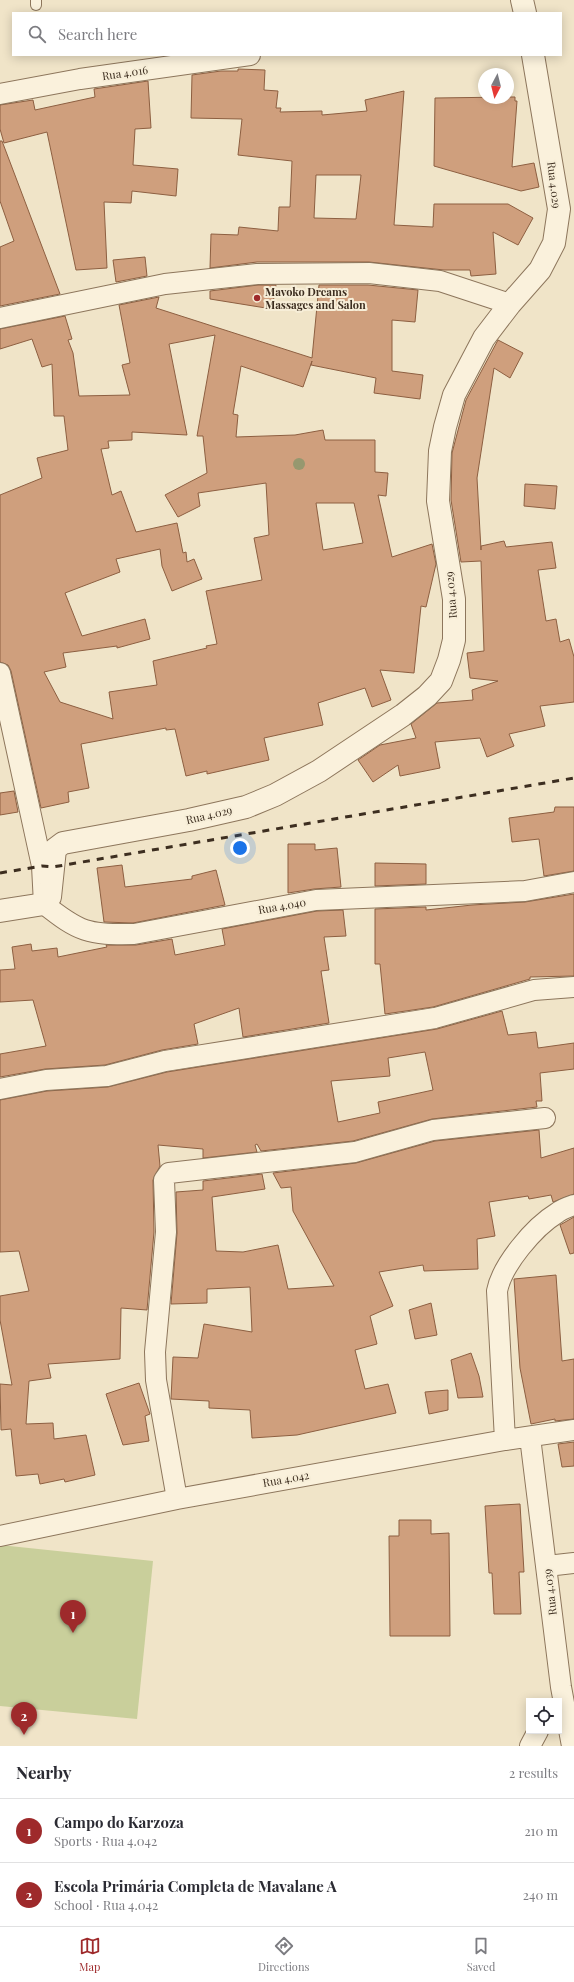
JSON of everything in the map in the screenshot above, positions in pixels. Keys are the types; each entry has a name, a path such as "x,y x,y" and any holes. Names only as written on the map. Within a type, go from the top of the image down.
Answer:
{"street":[{"name":"Rua 4.016","path":"0,94 80,79 243,56"},
{"name":"Rua 4.029","path":"44,904 52,891 55,850 63,843 189,820 246,807 275,795 319,771 403,716 427,696 441,681 450,660 454,640 454,599 438,502 438,479 441,445 454,395 484,338 510,304 540,270 554,243 559,209 533,56"},
{"path":"0,318 165,284 257,274 369,273 440,281 510,304"},
{"path":"0,673 42,866 44,904 27,905 0,911"},
{"name":"Rua 4.040","path":"44,904 63,919 82,930 104,935 134,934 316,900 525,891 574,882"},
{"path":"0,1089 46,1080 107,1076 165,1061 435,1018 534,990 574,987"},
{"path":"177,1499 156,1380 155,1352 166,1232 164,1180 169,1173 355,1152 433,1130 545,1118"},
{"path":"505,1440 497,1291 498,1282 501,1275 524,1242 556,1213 574,1205"},
{"name":"Rua 4.042","path":"0,1536 177,1499 505,1440 574,1430"},
{"name":"Rua 4.039","path":"530,1437 547,1566 558,1694 572,1743"},
{"path":"547,1566 574,1563"},
{"path":"530,1746 536,1734"}],"green space":[{"path":"0,1545 153,1561 137,1719 0,1706"}],"building":[{"path":"238,69 265,70 264,90 278,91 276,108 281,108 280,112 322,111 322,115 367,111 365,100 404,91 394,225 433,227 434,204 508,204 533,218 518,245 493,232 496,274 471,276 470,270 444,270 369,262 257,262 210,268 211,234 238,235 239,227 278,231 279,207 290,207 292,161 238,155 242,119 191,118 192,75 221,71 238,71","holes":["316,175 361,175 356,219 314,218"]},
{"path":"148,81 151,128 135,129 133,165 178,169 176,196 132,191 131,203 104,202 107,268 76,270 47,132 4,143 0,129 0,105 33,100 35,110 95,97 94,89"},
{"path":"478,97 478,104 514,104 514,97 515,101 517,101 512,167 534,163 539,187 521,191 434,166 435,98"},
{"path":"0,141 2,141 60,294 0,306 0,247 14,241 0,201"},
{"path":"145,257 147,276 116,282 113,260"},
{"path":"258,285 276,285 272,309 210,299 210,291"},
{"path":"319,285 368,285 418,290 415,322 392,320 392,371 423,375 420,399 374,393 376,378 311,365 312,361 303,387 241,366 233,414 238,415 236,437 295,435 323,430 325,440 375,440 375,472 388,473 386,496 378,495 392,557 432,544 436,564 426,607 421,606 414,673 380,670 391,700 372,707 365,688 318,703 323,725 264,738 269,760 207,774 207,771 186,776 175,729 166,730 166,728 81,744 89,788 68,792 69,802 41,808 11,671 8,665 0,662 0,495 42,478 37,458 68,450 64,416 54,416 52,364 42,367 32,339 0,349 0,329 65,316 72,339 68,340 73,353 79,396 130,395 122,365 130,363 119,305 159,297 156,308 312,358","holes":["215,335 197,436 203,436 207,473 165,495 178,517 200,506 198,493 266,483 269,535 254,538 262,580 206,591 217,644 206,646 207,648 153,661 157,685 109,692 113,719 60,702 44,672 66,667 63,653 117,646 117,648 150,639 145,619 82,636 65,593 120,572 116,559 160,549 162,566 172,591 202,579 194,559 187,562 186,552 183,553 177,523 136,532 121,491 112,495 101,449 109,448 108,441 132,440 132,432 187,435 169,344","316,503 354,503 363,543 323,550"]},
{"path":"498,340 523,353 510,378 494,368 477,478 481,550 481,546 504,541 506,547 552,542 556,568 538,570 546,621 556,619 560,642 569,639 574,657 574,702 540,706 545,726 509,734 514,746 487,757 480,738 435,742 440,768 400,776 398,765 373,782 358,760 380,745 416,738 411,724 437,703 473,700 472,690 498,681 470,678 467,653 484,651 481,561 461,562 451,500 452,453 466,400"},
{"path":"525,484 557,486 555,509 524,506"},
{"path":"14,791 18,812 0,815 0,793"},
{"path":"555,807 574,807 574,871 544,876 539,839 512,842 509,818 554,812"},
{"path":"288,844 315,844 315,850 337,848 341,887 288,893"},
{"path":"375,863 426,864 426,884 375,886"},
{"path":"122,865 125,887 192,879 192,876 216,870 225,905 133,923 104,922 97,868"},
{"path":"574,894 574,976 530,977 530,979 433,1007 385,1014 380,964 375,964 375,909 426,907 426,910 472,905 525,902"},
{"path":"343,910 346,936 324,937 329,970 321,971 329,1023 243,1037 239,1008 194,1024 198,1044 162,1050 105,1065 45,1069 0,1077 0,1054 46,1046 33,1000 0,1002 0,970 15,969 12,947 31,944 32,951 57,948 58,957 107,947 106,945 136,945 172,939 175,955 225,945 222,929 317,911"},
{"path":"502,1011 508,1035 536,1032 538,1048 574,1043 574,1069 540,1073 542,1101 536,1101 537,1107 432,1119 353,1141 261,1151 257,1144 255,1145 257,1152 203,1158 203,1149 158,1145 160,1166 153,1180 154,1232 147,1310 121,1308 120,1359 48,1364 51,1378 29,1381 26,1424 53,1423 54,1439 86,1435 95,1475 65,1482 64,1479 40,1484 38,1474 16,1476 11,1429 1,1430 0,1384 12,1385 0,1320 0,1296 29,1291 19,1251 0,1252 0,1100 47,1091 108,1087 167,1072 437,1029","holes":["425,1052 433,1090 378,1102 380,1113 338,1122 331,1081 390,1076 388,1058"]},
{"path":"539,1130 541,1158 574,1148 574,1194 553,1202 551,1195 529,1199 528,1196 489,1202 495,1236 477,1239 478,1269 424,1271 423,1265 379,1272 393,1306 370,1316 377,1344 355,1350 365,1389 388,1384 396,1413 297,1435 252,1438 250,1410 209,1408 209,1401 171,1399 173,1357 198,1358 204,1324 252,1332 250,1287 207,1289 207,1303 171,1304 177,1233 176,1192 203,1190 203,1181 262,1174 265,1189 212,1197 216,1251 243,1252 278,1245 288,1289 334,1286 293,1211 291,1187 281,1188 273,1173 356,1163 435,1141"},
{"path":"574,1217 574,1253 570,1254 560,1225"},
{"path":"556,1275 562,1361 574,1359 574,1419 555,1421 555,1419 531,1424 520,1368 514,1279"},
{"path":"431,1303 437,1335 415,1339 409,1310"},
{"path":"471,1353 479,1376 483,1397 458,1398 451,1360"},
{"path":"139,1383 150,1414 145,1416 149,1441 123,1445 106,1394"},
{"path":"448,1390 448,1410 429,1414 425,1392"},
{"path":"574,1442 574,1466 562,1467 558,1444"},
{"path":"520,1504 524,1572 519,1572 521,1614 494,1614 492,1573 489,1573 485,1506"},
{"path":"399,1520 431,1520 431,1534 449,1533 450,1636 390,1636 389,1536 399,1536"}],"railway":[{"path":"0,873 42,866 53,867 574,778"}],"place":[{"name":"Mavoko Dreams Massages and Salon","path":"257,298"},
{"name":"Campo do Karzoza","path":"73,1633"},
{"name":"Escola Primária Completa de Mavalane A","path":"24,1735"}]}
